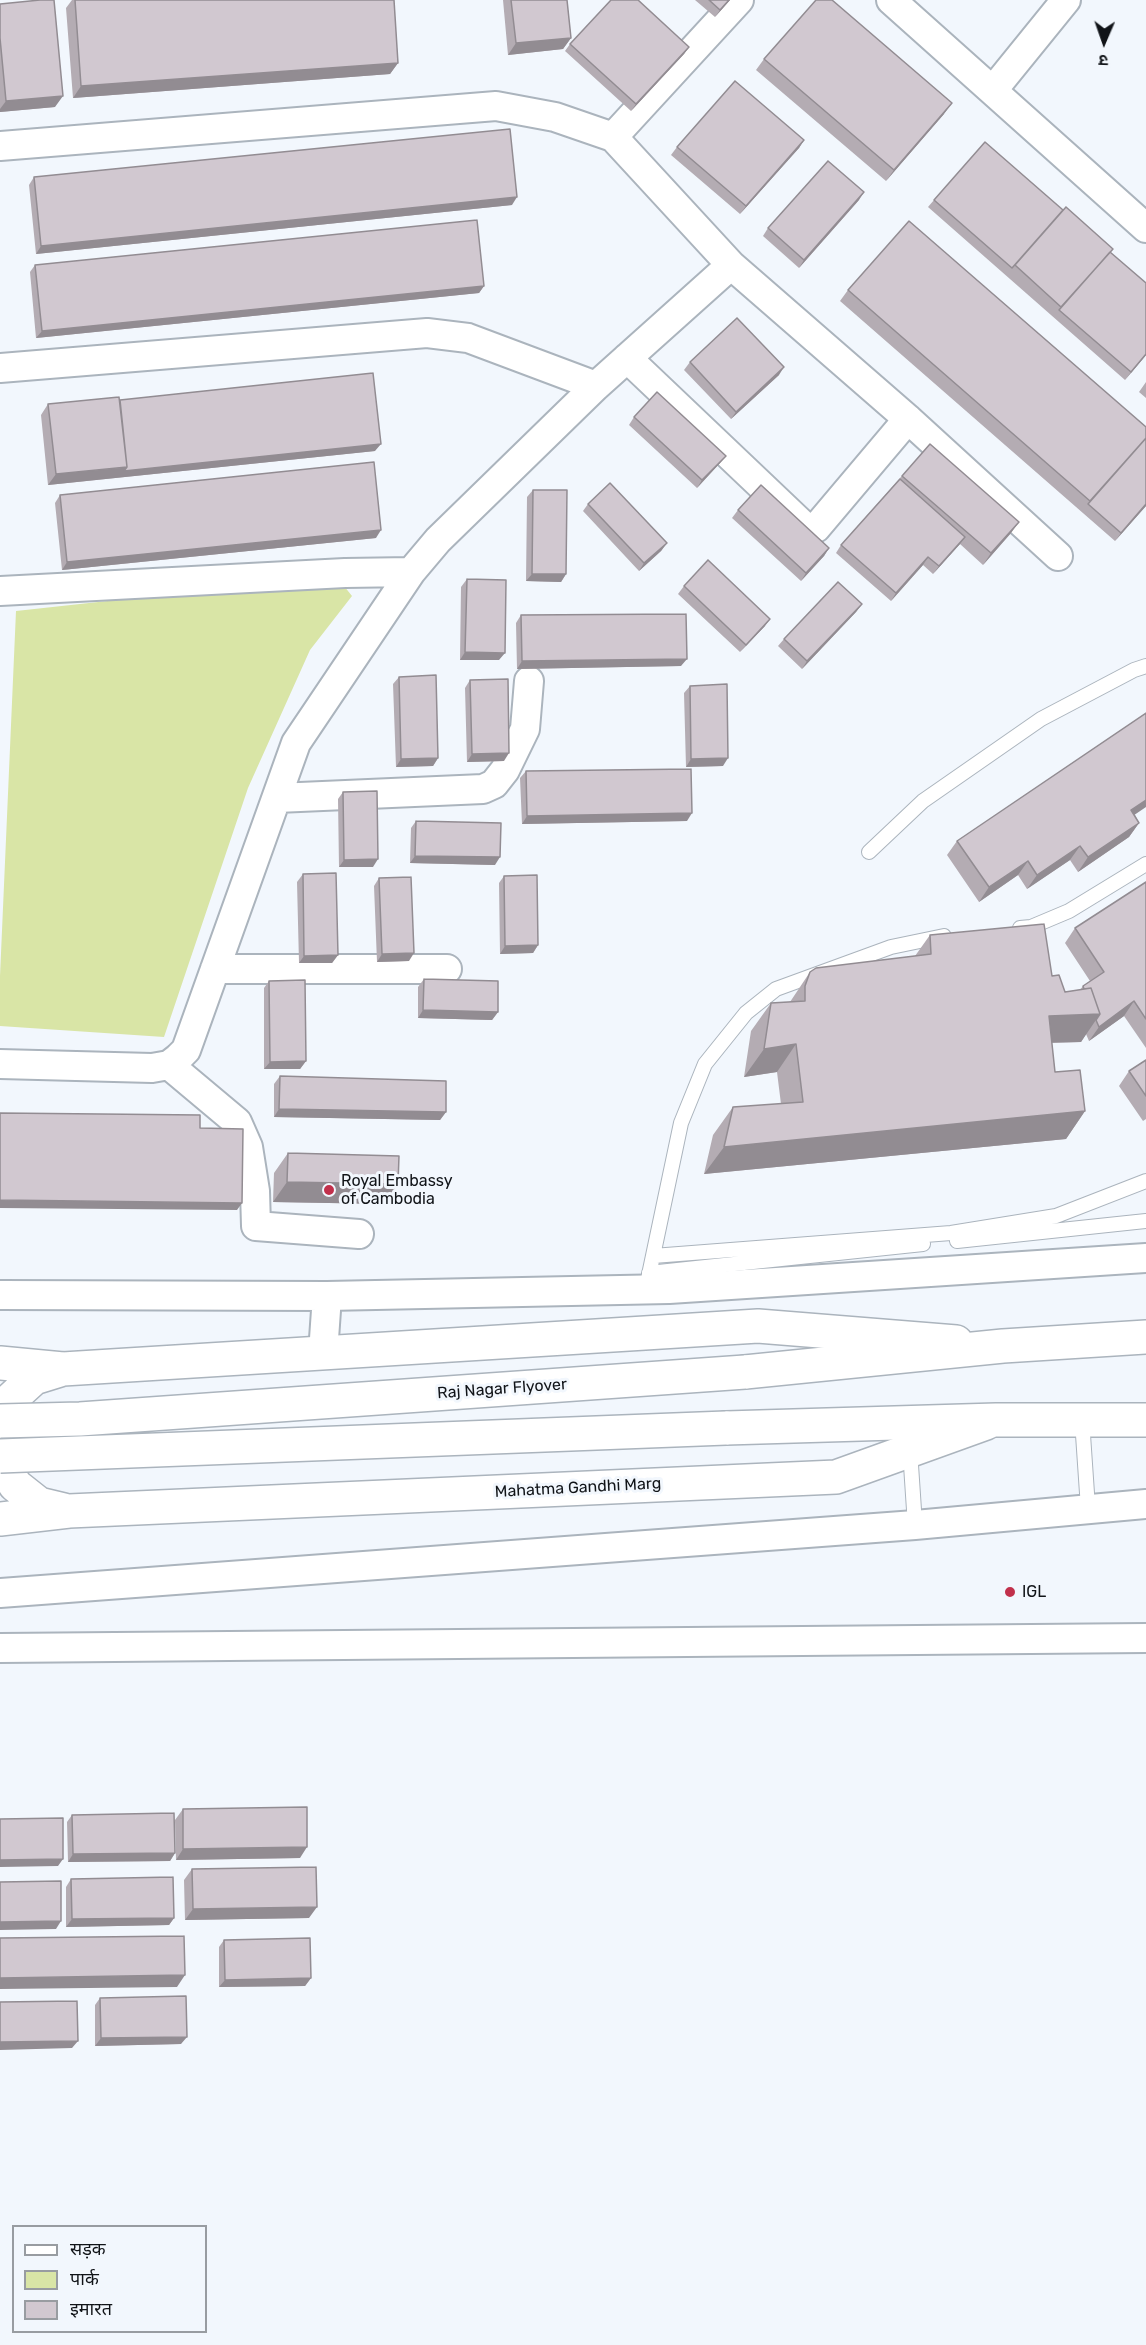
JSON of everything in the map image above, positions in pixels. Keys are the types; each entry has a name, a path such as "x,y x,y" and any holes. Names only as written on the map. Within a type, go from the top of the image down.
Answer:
{"main road":[{"path":"0,1363 63,1369 758,1326 1003,1346 1146,1338"},
{"name":"Raj Nagar Flyover","path":"0,1421 80,1419 745,1372 1003,1346"},
{"path":"0,1427 11,1399 34,1378 63,1369"},
{"path":"0,1456 996,1419"},
{"name":"Mahatma Gandhi Marg","path":"0,1519 69,1511 836,1477 996,1419 1146,1420"},
{"path":"0,1434 1,1458 15,1485 39,1504 69,1511"}],"street":[{"path":"613,137 739,0"},
{"path":"891,0 1146,228"},
{"path":"993,90 1066,0"},
{"path":"0,146 496,106 555,117 613,137 731,265 908,418 1058,556"},
{"path":"0,1064 152,1068 169,1065 186,1050 296,743 411,572 438,540 596,386 731,265"},
{"path":"0,368 427,333 468,338 596,386"},
{"path":"627,358 807,529 816,528 908,418"},
{"path":"0,591 345,573 411,572"},
{"path":"277,798 483,789 494,784 505,770 525,729 529,681"},
{"path":"215,969 447,969"},
{"path":"169,1065 237,1122 248,1147 255,1191 256,1226 359,1234"},
{"path":"0,1295 327,1296 1146,1258"},
{"path":"323,1353 327,1296"},
{"path":"0,1593 915,1525 1146,1504"},
{"path":"0,1648 1146,1638"}],"lane":[{"path":"869,852 923,801 1041,719 1134,670 1146,666"},
{"path":"1008,929 1031,927 1069,911 1146,864"},
{"path":"952,935 891,947 776,989 746,1013 705,1064 681,1123 647,1281 1146,1221"},
{"path":"653,1256 951,1233 1056,1216 1146,1181"},
{"path":"1082,1420 1088,1508"},
{"path":"910,1450 915,1525"}],"green space":[{"path":"336,576 352,596 310,650 248,788 164,1037 0,1026 0,976 16,611"}],"building":[{"path":"54,0 63,96 6,101 0,38 0,4"},
{"path":"75,0 394,0 398,63 81,86"},
{"path":"511,0 567,0 571,38 516,43"},
{"path":"611,0 638,0 689,47 636,104 570,44"},
{"path":"709,0 729,0 720,10"},
{"path":"816,0 832,0 952,103 894,170 764,59"},
{"path":"735,81 804,140 746,206 677,147"},
{"path":"510,129 517,197 41,246 34,177"},
{"path":"985,142 1063,210 1012,268 934,200"},
{"path":"828,161 864,192 804,260 768,228"},
{"path":"1066,207 1113,249 1061,307 1015,265"},
{"path":"477,220 484,286 42,331 35,265"},
{"path":"909,221 1146,427 1146,438 1090,501 848,290"},
{"path":"1110,252 1146,283 1146,354 1131,372 1059,310"},
{"path":"737,318 784,367 736,412 690,362"},
{"path":"373,373 381,444 124,471 127,467 120,400"},
{"path":"657,392 726,456 702,480 634,417"},
{"path":"119,397 127,467 56,474 48,404"},
{"path":"1146,438 1146,504 1121,533 1088,504"},
{"path":"930,444 1019,522 991,553 902,476"},
{"path":"374,462 381,530 67,562 60,495"},
{"path":"900,479 965,537 939,566 928,557 896,593 841,545"},
{"path":"610,483 667,543 644,563 588,504"},
{"path":"761,485 829,548 806,573 738,510"},
{"path":"533,490 567,490 566,574 532,574"},
{"path":"708,560 770,619 746,645 684,586"},
{"path":"467,579 506,580 505,653 465,652"},
{"path":"838,582 862,604 807,661 784,639"},
{"path":"686,614 687,659 522,661 521,615"},
{"path":"436,675 438,758 401,759 399,677"},
{"path":"508,679 509,753 472,754 470,680"},
{"path":"727,684 728,758 691,759 690,686"},
{"path":"1146,713 1146,800 1131,810 1139,823 1088,857 1080,846 1037,875 1028,861 989,887 957,841"},
{"path":"691,769 692,813 527,816 526,771"},
{"path":"377,791 378,859 344,860 343,792"},
{"path":"416,821 501,823 500,857 415,856"},
{"path":"336,873 338,955 304,956 303,874"},
{"path":"537,875 538,945 505,946 504,876"},
{"path":"411,877 414,953 382,954 379,878"},
{"path":"1146,882 1146,1019 1134,1001 1099,1027 1096,1020 1100,1014 1091,988 1084,989 1083,986 1104,972 1075,928"},
{"path":"1044,924 1052,976 1059,975 1065,992 1091,988 1100,1014 1049,1016 1055,1072 1080,1070 1085,1111 724,1147 733,1107 803,1102 796,1044 764,1049 771,1003 805,1001 805,986 810,972 816,968 931,954 930,935"},
{"path":"424,979 498,981 498,1012 423,1010"},
{"path":"305,980 306,1061 270,1062 269,981"},
{"path":"1146,1060 1146,1096 1129,1071"},
{"path":"280,1076 446,1081 446,1112 279,1109"},
{"path":"0,1113 200,1115 200,1128 243,1129 242,1203 0,1200"},
{"path":"288,1153 399,1156 398,1184 287,1182"},
{"path":"307,1807 307,1847 183,1849 183,1809"},
{"path":"174,1813 175,1853 73,1854 72,1815"},
{"path":"63,1818 63,1859 0,1860 0,1819"},
{"path":"316,1867 317,1907 193,1909 192,1869"},
{"path":"173,1877 174,1918 72,1919 71,1879"},
{"path":"61,1881 61,1921 0,1922 0,1882"},
{"path":"184,1936 185,1975 0,1978 0,1938"},
{"path":"310,1938 311,1978 225,1980 224,1940"},
{"path":"186,1996 187,2037 101,2038 100,1998"},
{"path":"77,2001 78,2041 0,2042 0,2002"}],"place":[{"name":"Royal Embassy of Cambodia","path":"329,1190"},
{"name":"IGL","path":"1010,1592"}]}
